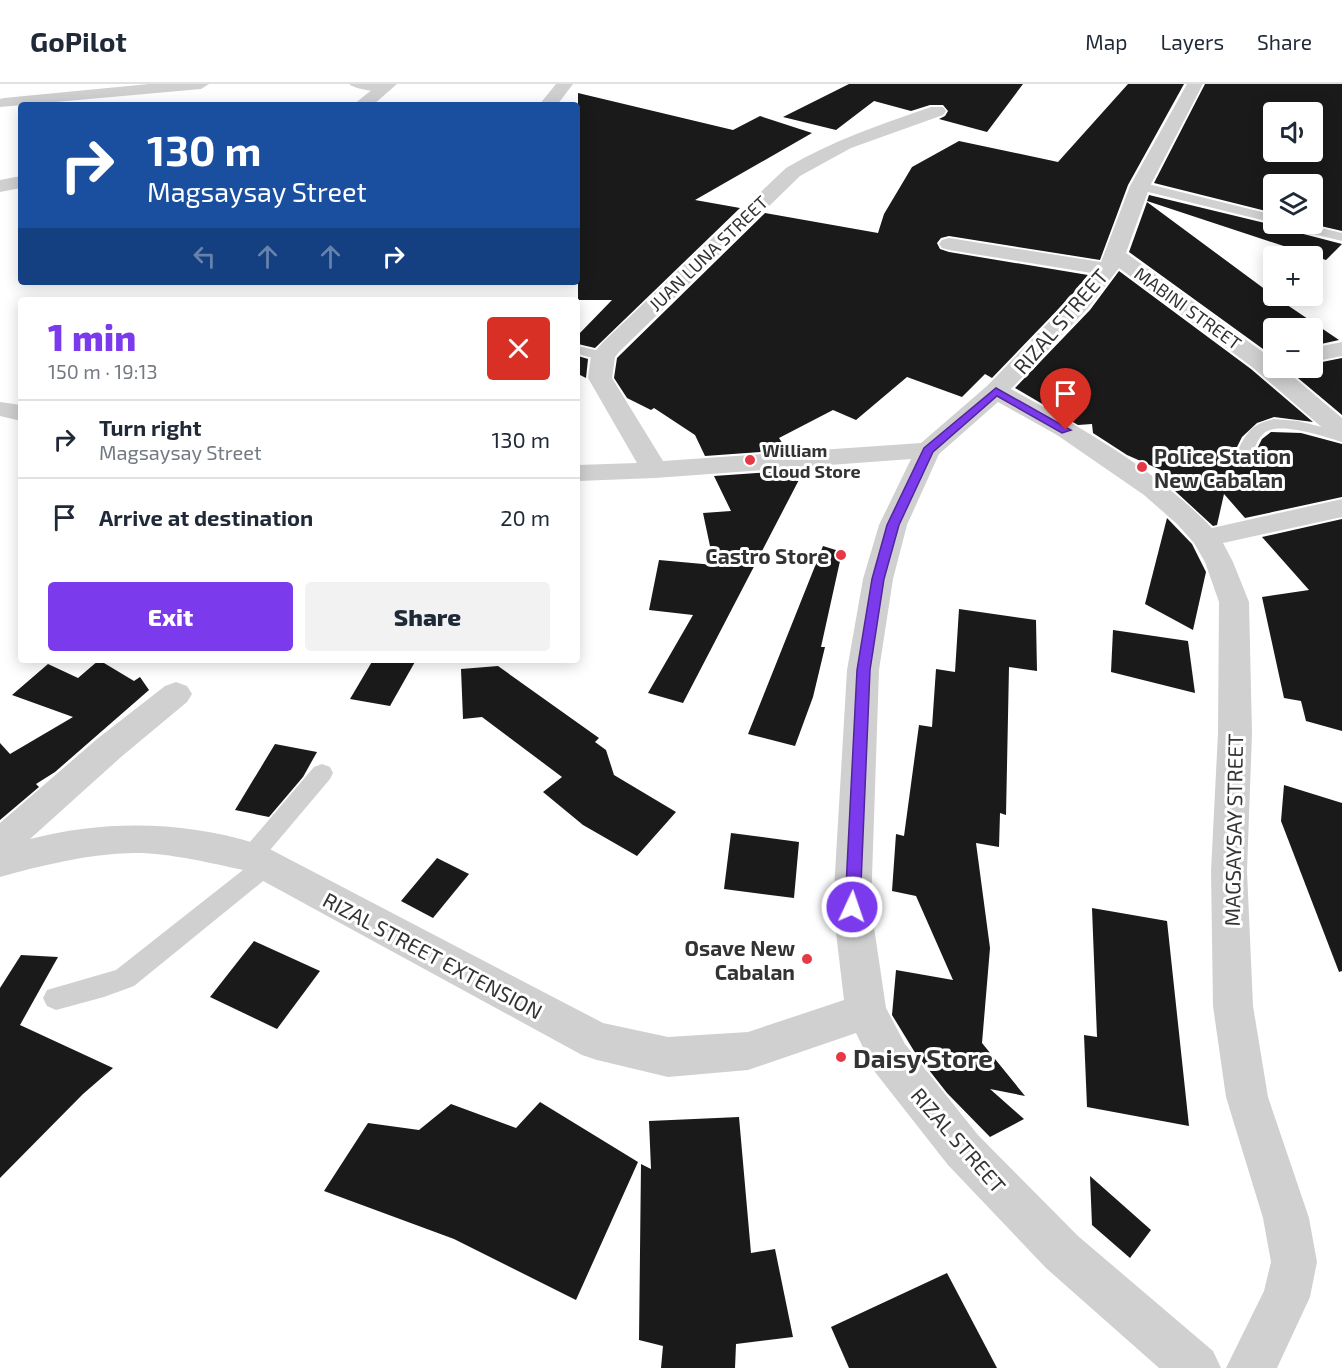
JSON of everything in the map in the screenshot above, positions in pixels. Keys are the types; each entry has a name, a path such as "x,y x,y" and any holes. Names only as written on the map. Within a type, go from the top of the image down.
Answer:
{"street":[{"path":"24,102 201,84"},
{"path":"550,102 565,84"},
{"name":"RIZAL STREET","path":"1196,84 1140,186 1111,262 1080,303 996,391 928,450 893,525 878,579 863,670 852,907 866,1011 890,1058 963,1150 1062,1252 1196,1368"},
{"path":"366,102 387,86"},
{"path":"4,104 18,103"},
{"name":"JUAN LUNA STREET","path":"603,356 793,172 817,156 837,147 937,111"},
{"path":"0,186 18,183"},
{"path":"949,244 1111,262"},
{"name":"MABINI STREET","path":"1111,262 1263,359"},
{"path":"1323,353 1342,349"},
{"path":"603,356 600,378 655,470"},
{"name":"MABINI STREET","path":"1285,378 1342,432"},
{"name":"MAGSAYSAY STREET","path":"996,391 1066,430 1154,489 1206,538 1219,562 1234,602 1236,733 1229,871 1233,1006 1247,1097 1286,1218 1294,1262 1286,1297 1251,1368"},
{"path":"0,409 18,412"},
{"path":"580,473 655,470 928,450"},
{"path":"1206,538 1342,508"},
{"path":"0,844 108,748 176,694"},
{"name":"RIZAL STREET EXTENSION","path":"0,862 52,848 134,838 205,847 258,862 597,1041 668,1057 748,1051 866,1011"}],"lane":[{"path":"354,84 387,86"},
{"path":"1140,186 1263,216"},
{"path":"1323,232 1342,237"},
{"path":"580,350 603,356"},
{"path":"1241,460 1257,430 1269,424 1289,424 1342,437"},
{"path":"56,998 104,986 125,978 258,862 322,773"}],"building":[{"path":"849,84 1023,84 987,132 939,119 948,111 943,105 930,105 911,111 874,101 836,130 783,117"},
{"path":"1128,84 1184,84 1128,185 1100,260 949,236 941,238 937,243 940,249 949,252 1088,275 1070,297 992,378 985,374 962,397 907,377 856,420 833,410 779,438 787,450 705,456 695,435 654,408 651,410 627,398 614,378 617,358 765,213 878,233 884,214 912,167 959,141 1058,162"},
{"path":"1205,84 1342,84 1342,231 1323,227 1323,174 1263,174 1263,210 1154,183"},
{"path":"578,93 733,130 760,116 812,133 695,200 740,208 595,348 580,344 580,333 612,300 580,300 578,297 578,285 580,285 580,102 578,102"},
{"path":"1149,195 1263,223 1263,234 1303,234 1342,244 1326,260 1323,259 1323,246 1284,246 1147,201"},
{"path":"1147,202 1263,288 1263,306 1289,306 1306,318 1263,318 1263,349 1129,252"},
{"path":"1119,271 1251,369 1313,422 1274,417 1257,423 1242,437 1231,459 1233,465 1249,465 1262,439 1271,432 1301,433 1342,444 1342,497 1245,518 1224,494 1217,525 1213,526 1174,490 1177,477 1127,455 1093,433 1092,424 1078,425 1015,388 1090,310"},
{"path":"1323,329 1339,340 1323,344"},
{"path":"580,357 588,359 586,378 580,375"},
{"path":"1342,358 1342,415 1298,378 1323,378 1323,362"},
{"path":"799,470 802,474 683,703 648,693 693,615 649,610 659,560 714,565 703,513 731,511 714,476"},
{"path":"1167,518 1192,544 1206,572 1193,630 1145,604"},
{"path":"1342,519 1342,731 1306,721 1301,701 1284,698 1262,597 1309,590 1262,537"},
{"path":"823,546 842,552 821,647 825,647 813,697 795,746 748,734"},
{"path":"959,609 1036,620 1037,671 1009,667 1006,815 1000,813 999,847 976,843 990,948 982,1043 1025,1096 990,1089 1024,1119 990,1137 947,1093 914,1051 892,1015 896,970 953,980 916,896 892,891 896,834 904,836 919,725 932,727 936,669 955,672"},
{"path":"1113,630 1188,641 1195,693 1111,672"},
{"path":"96,663 104,663 134,681 140,677 149,690 55,772 36,784 39,787 0,820 0,743 10,754 73,717 12,695 48,664 78,678"},
{"path":"371,663 414,663 390,706 350,699"},
{"path":"498,666 599,738 595,742 606,750 614,775 676,812 637,856 583,825 543,792 562,777 482,717 463,719 461,669"},
{"path":"275,744 317,752 303,777 269,817 235,810"},
{"path":"1284,785 1342,803 1342,971 1339,972 1281,821"},
{"path":"731,833 799,842 794,898 724,889"},
{"path":"437,858 469,874 433,918 401,901"},
{"path":"1092,908 1167,921 1189,1126 1087,1107 1084,1035 1097,1037"},
{"path":"254,941 320,971 277,1029 210,997"},
{"path":"21,955 58,957 20,1025 113,1068 83,1094 0,1178 0,988"},
{"path":"540,1102 638,1162 576,1300 454,1239 324,1191 368,1123 419,1130 451,1104 516,1128"},
{"path":"739,1117 751,1253 775,1249 793,1337 736,1344 735,1368 661,1368 663,1346 639,1340 641,1164 651,1169 649,1121"},
{"path":"1090,1176 1151,1230 1130,1258 1092,1225"},
{"path":"947,1273 997,1368 849,1368 831,1327"}],"place":[{"name":"William Cloud Store","path":"750,460"},
{"name":"Police Station New Cabalan","path":"1142,467"},
{"name":"Castro Store","path":"841,555"},
{"name":"Osave New Cabalan","path":"807,959"},
{"name":"Daisy Store","path":"841,1057"}],"route":[{"path":"852,907 863,670 878,579 893,525 928,450 996,391 1066,430"}]}
